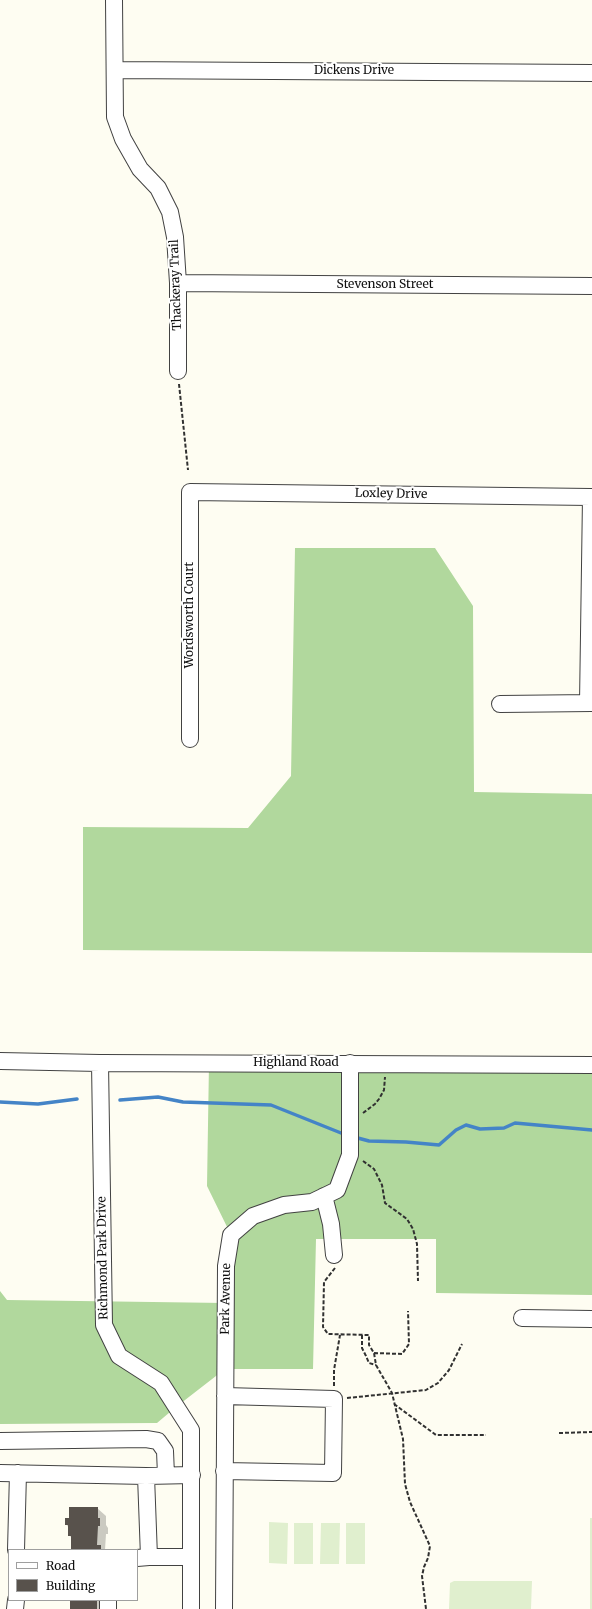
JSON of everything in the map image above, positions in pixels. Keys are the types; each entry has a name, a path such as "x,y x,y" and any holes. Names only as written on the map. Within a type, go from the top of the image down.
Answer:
{"street":[{"name":"Thackeray Trail","path":"114,0 115,117 123,139 140,169 158,188 170,212 175,237 178,283 178,371"},
{"name":"Dickens Drive","path":"115,70 592,73"},
{"name":"Stevenson Street","path":"178,283 592,286"},
{"name":"Loxley Drive","path":"190,492 591,497 590,703"},
{"name":"Wordsworth Court","path":"190,492 190,739"},
{"path":"500,704 590,703"},
{"name":"Highland Road","path":"0,1061 100,1063 592,1065"},
{"name":"Richmond Park Drive","path":"100,1063 104,1325 119,1356 161,1383 191,1430 191,1609"},
{"name":"Park Avenue","path":"224,1609 226,1266 231,1235 253,1216 284,1206 312,1202 337,1190 356,1156 356,1117 350,1063"},
{"path":"324,1196 331,1224 334,1255"},
{"path":"522,1318 592,1319"},
{"path":"224,1471 333,1473 334,1399 225,1396"},
{"path":"0,1441 146,1439 158,1441 165,1451 166,1475"},
{"path":"0,1474 18,1473 146,1476 192,1475"},
{"path":"16,1549 18,1473"},
{"path":"146,1476 143,1558 191,1557"}],"path":[{"path":"178,371 179,399 188,470"},
{"path":"356,1117 375,1104 379,1099 384,1090 385,1073"},
{"path":"356,1156 374,1169 382,1185 386,1203 407,1219 413,1229 417,1244 418,1281"},
{"path":"334,1255 334,1260 337,1262 334,1270 324,1282 323,1327 328,1334 369,1335 369,1345 374,1353 376,1365 392,1393 403,1439 405,1484 410,1502 430,1546 422,1576 426,1609"},
{"path":"374,1353 402,1354 409,1344 408,1311"},
{"path":"340,1335 334,1370 334,1399 426,1390 438,1383 449,1370 462,1344"},
{"path":"362,1335 362,1348 369,1363 376,1365"},
{"path":"394,1404 436,1435 486,1434"},
{"path":"559,1433 592,1432"}],"green space":[{"path":"295,548 435,548 473,606 474,792 592,794 592,953 83,950 83,827 248,828 291,776"},
{"path":"209,1063 592,1065 592,1295 436,1293 436,1239 316,1239 313,1369 225,1369 157,1423 0,1424 0,1291 7,1300 225,1303 231,1235 207,1186"},
{"path":"590,1518 592,1518 592,1609 590,1609"},
{"path":"269,1522 288,1523 287,1564 269,1563"},
{"path":"294,1523 313,1523 313,1564 294,1564"},
{"path":"321,1523 340,1523 339,1564 320,1564"},
{"path":"346,1523 365,1523 365,1564 346,1564"},
{"path":"454,1581 532,1581 531,1609 449,1609 450,1583"}],"building":[{"path":"69,1507 98,1507 100,1526 98,1526 97,1545 101,1545 101,1549 71,1549 71,1536 68,1536 68,1525 65,1525 65,1518 69,1518"},
{"path":"70,1601 97,1601 97,1609 70,1609"}],"waterway":[{"path":"120,1100 158,1097 183,1102 271,1105 346,1135"},
{"path":"0,1102 38,1104 77,1099"},
{"path":"354,1137 369,1141 439,1145 456,1130 466,1125 480,1129 504,1128 515,1123 592,1130"}]}
